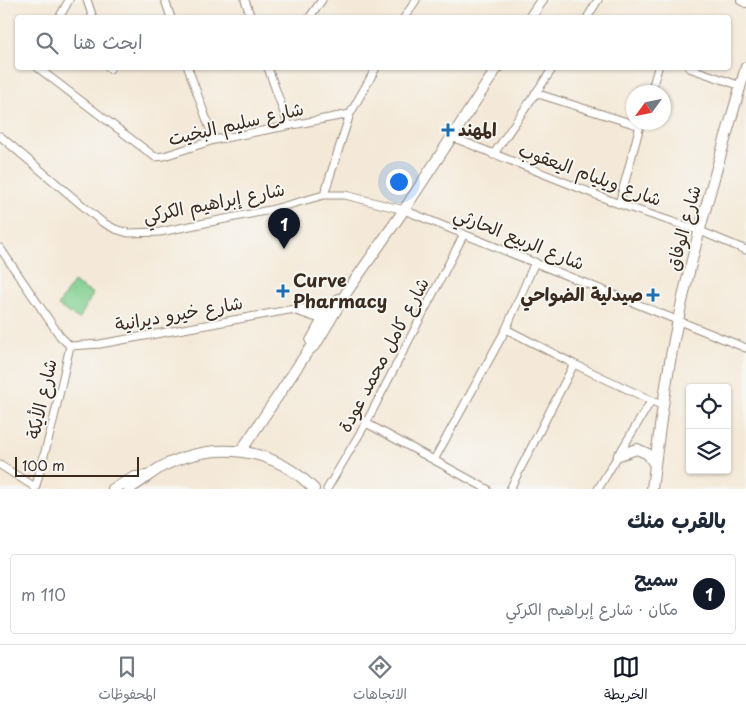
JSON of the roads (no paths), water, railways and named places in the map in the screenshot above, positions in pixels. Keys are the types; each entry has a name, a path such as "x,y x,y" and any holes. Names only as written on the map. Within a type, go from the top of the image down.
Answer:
{"street":[{"path":"61,15 69,0"},
{"path":"87,0 92,15"},
{"path":"165,0 170,15"},
{"path":"245,0 250,15"},
{"path":"311,15 322,0"},
{"path":"406,15 416,0"},
{"path":"532,15 542,0"},
{"path":"589,15 598,0"},
{"path":"742,0 746,2"},
{"name":"شارع سليم البخيت","path":"41,70 155,156 171,154 214,140 288,124 350,114"},
{"path":"189,70 214,140"},
{"path":"269,70 288,124"},
{"path":"324,194 350,114 375,70"},
{"path":"241,451 308,351 311,342 404,210 496,70"},
{"path":"493,155 552,70"},
{"path":"653,85 657,70"},
{"path":"696,70 741,86"},
{"name":"شارع الوفاق","path":"652,489 663,406 678,319 700,231 746,70"},
{"path":"535,93 626,120"},
{"path":"619,204 639,130"},
{"name":"شارع إبراهيم الكركي","path":"0,136 102,222 128,233 160,232 228,219 270,210 324,194 345,195 404,210"},
{"name":"شارع ويليام اليعقوب","path":"452,137 619,204 700,231 746,250"},
{"name":"شارع الربيع الحارثي","path":"404,210 746,348"},
{"name":"شارع كامل محمد عودة","path":"327,489 366,423 464,234"},
{"name":"شارع الأيكة","path":"1,250 60,336 70,346 55,414 35,488"},
{"path":"434,460 506,328 535,262"},
{"name":"شارع خيرو ديرانية","path":"70,346 100,344 300,308 328,317"},
{"path":"506,328 574,364 663,406"},
{"path":"510,489 574,364"},
{"path":"598,489 651,401"},
{"path":"366,423 487,489"},
{"path":"129,489 146,476 195,454 217,450 241,451 272,458 305,480 314,489"},
{"path":"619,455 637,450 648,454 655,465"},
{"path":"0,465 35,488"},
{"path":"113,489 135,477 146,476"}],"place":[{"name":"المهند","path":"448,130"},
{"name":"سميح","path":"284,249"},
{"name":"Curve Pharmacy","path":"283,291"},
{"name":"صيدلية الضواحي","path":"653,295"}]}
